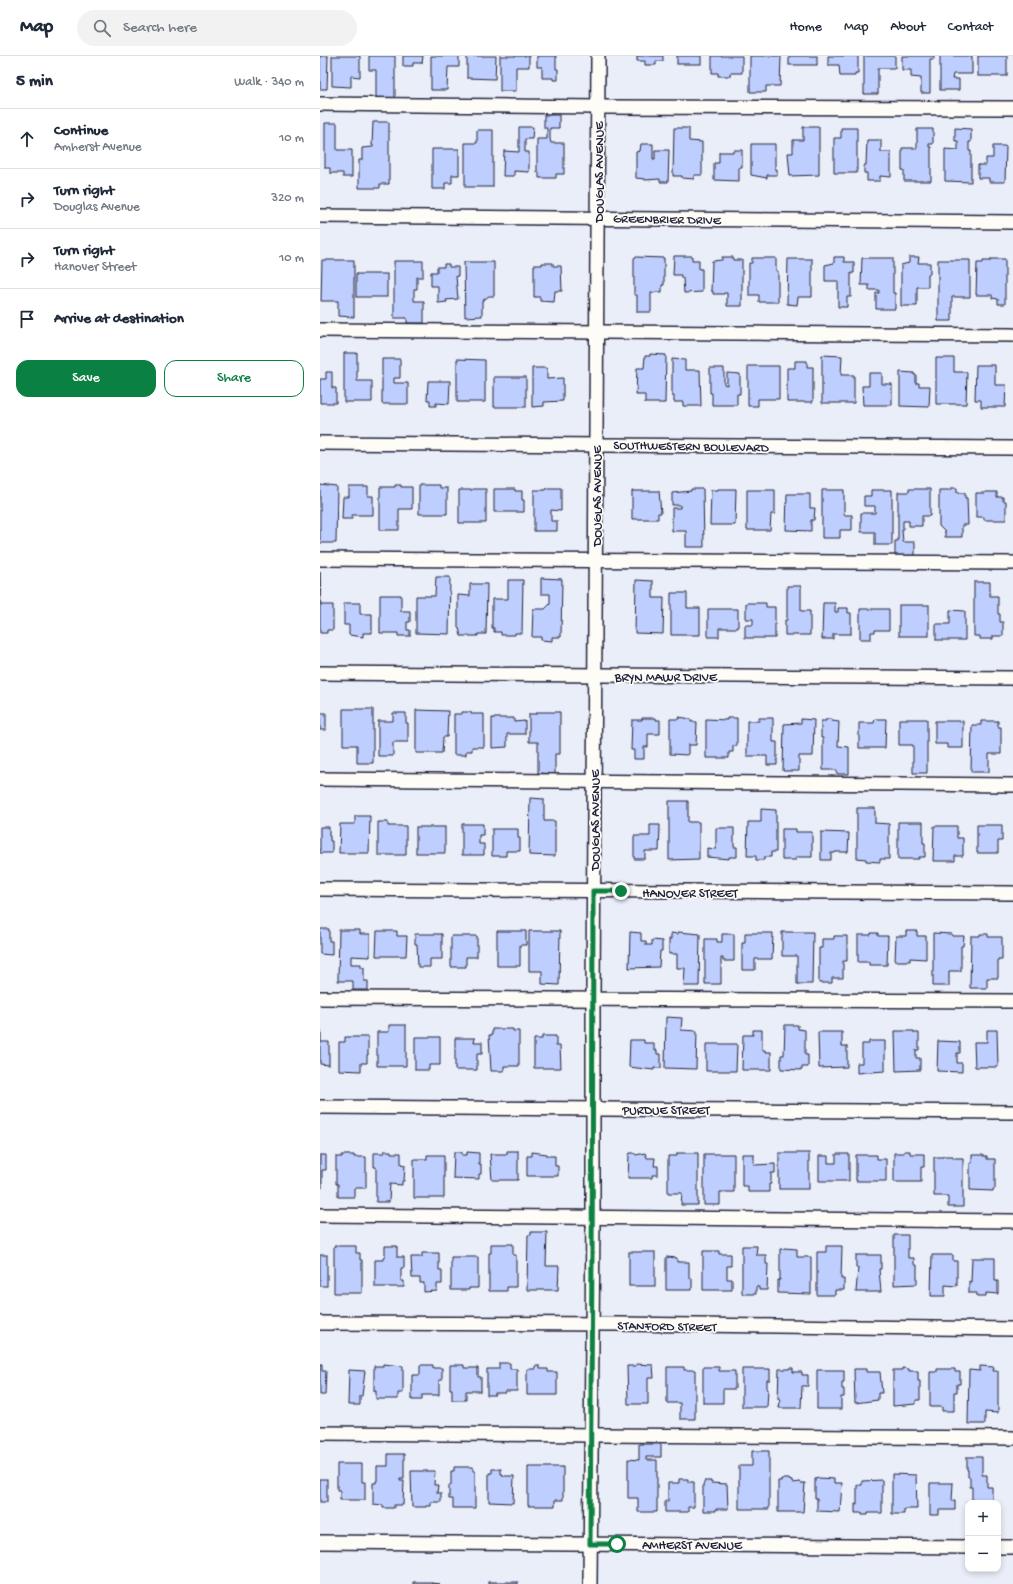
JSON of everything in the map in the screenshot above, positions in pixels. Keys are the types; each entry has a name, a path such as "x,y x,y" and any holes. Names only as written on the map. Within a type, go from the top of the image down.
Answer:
{"street":[{"name":"DOUGLAS AVENUE","path":"590,1584 598,56"},
{"path":"320,104 598,107 1013,108"},
{"name":"GREENBRIER DRIVE","path":"320,216 1013,222"},
{"path":"320,330 1013,336"},
{"name":"SOUTHWESTERN BOULEVARD","path":"320,443 1013,448"},
{"path":"320,559 1013,563"},
{"name":"BRYN MAWR DRIVE","path":"320,673 1013,678"},
{"path":"320,779 1013,785"},
{"name":"HANOVER STREET","path":"320,889 1013,893"},
{"path":"320,998 1013,1001"},
{"name":"PURDUE STREET","path":"320,1107 1013,1112"},
{"path":"320,1215 1013,1221"},
{"name":"STANFORD STREET","path":"320,1323 592,1324 1013,1329"},
{"path":"320,1433 1013,1438"},
{"name":"AMHERST AVENUE","path":"320,1542 965,1547"},
{"path":"1001,1547 1013,1547"}],"building":[{"path":"320,56 328,56 327,89 320,89"},
{"path":"332,56 360,56 360,77 351,76 351,87 332,86"},
{"path":"369,56 395,56 395,98 376,98 376,70 369,70"},
{"path":"403,56 423,56 422,63 413,63 413,66 403,66"},
{"path":"431,56 459,56 459,67 448,67 447,90 431,90"},
{"path":"467,56 496,56 495,79 467,78"},
{"path":"500,56 529,56 529,67 516,67 516,91 500,91"},
{"path":"537,56 556,56 558,80 553,80 553,78 542,78 542,67 537,67"},
{"path":"637,56 663,56 663,61 656,61 656,65 645,65 645,61 637,61"},
{"path":"677,56 701,56 701,64 677,64"},
{"path":"712,56 742,56 742,73 730,73 730,76 718,76 718,73 712,73"},
{"path":"750,56 781,56 780,86 766,86 766,92 750,92"},
{"path":"789,56 817,56 817,65 789,65"},
{"path":"828,56 858,56 858,73 855,73 855,76 840,76 839,65 828,65"},
{"path":"864,56 895,56 895,68 878,68 878,94 864,94"},
{"path":"902,56 934,56 934,59 930,59 930,93 921,93 921,78 911,77 911,70 902,70"},
{"path":"940,56 972,56 972,74 953,74 952,79 959,79 959,90 940,90"},
{"path":"978,56 1007,56 1007,76 978,76"},
{"path":"544,115 559,115 559,128 550,128 551,143 564,143 564,174 556,174 556,178 539,178 539,172 537,172 537,139 547,139 547,128 544,128"},
{"path":"373,122 389,122 389,184 380,184 380,188 359,188 359,160 362,160 362,148 373,147"},
{"path":"325,123 337,123 337,150 352,150 352,177 343,177 343,173 330,173 330,168 325,168"},
{"path":"519,127 533,127 532,139 525,139 525,152 529,152 529,172 514,171 514,176 503,176 504,151 519,152"},
{"path":"803,127 819,127 819,175 790,176 788,153 793,153 793,140 803,140"},
{"path":"674,128 689,128 689,141 702,142 702,175 694,175 694,179 682,178 682,176 673,176"},
{"path":"841,128 857,128 857,173 834,173 834,138 841,138"},
{"path":"955,128 971,129 969,151 971,151 971,182 945,181 945,149 958,150 958,141 955,141"},
{"path":"917,129 933,129 933,144 929,144 929,147 931,147 931,181 904,181 904,170 902,170 902,148 917,148"},
{"path":"477,130 493,130 493,187 465,187 465,143 477,143"},
{"path":"867,140 881,140 881,152 891,152 891,177 880,176 880,181 867,181 867,173 864,173 864,165 866,165"},
{"path":"641,144 653,144 653,159 655,159 655,150 669,150 668,182 660,182 660,179 645,180 636,178 636,152 640,151"},
{"path":"751,144 775,144 775,169 777,169 777,175 767,175 767,178 751,175"},
{"path":"993,146 1006,146 1005,182 989,182 989,178 978,178 978,165 986,165 986,158 993,158"},
{"path":"432,149 459,149 459,175 452,175 452,183 445,183 445,189 432,189"},
{"path":"733,150 742,150 742,167 739,167 739,181 714,180 714,163 719,163 719,152 733,152"},
{"path":"674,256 692,256 692,260 699,260 699,269 702,269 702,292 684,293 683,278 681,278 681,275 673,275"},
{"path":"722,257 733,257 733,260 742,260 742,306 727,306 727,293 713,294 713,291 711,291 712,261 722,260"},
{"path":"834,257 844,257 844,262 854,262 854,273 851,273 851,297 847,297 847,307 838,307 838,281 825,281 825,265 834,263"},
{"path":"909,257 919,257 918,263 930,263 928,287 917,287 917,306 901,306 901,265 909,263"},
{"path":"634,258 664,258 664,285 662,285 662,292 651,293 651,312 637,312 637,295 634,295"},
{"path":"752,258 776,258 776,271 778,271 778,302 759,302 759,295 749,295 749,263 752,263"},
{"path":"862,258 893,258 893,293 895,293 895,309 876,309 876,293 879,293 879,290 869,290 869,285 861,285"},
{"path":"788,259 812,259 812,297 798,297 797,305 787,304"},
{"path":"991,259 1005,259 1005,304 998,304 998,299 992,298 992,295 976,295 977,263 991,261"},
{"path":"322,260 354,260 354,317 338,316 338,301 321,301"},
{"path":"938,260 970,260 970,297 952,297 952,321 938,321"},
{"path":"394,261 423,261 423,277 417,277 417,289 414,289 414,301 424,301 424,323 407,323 407,318 394,318"},
{"path":"464,262 494,262 494,296 489,296 482,301 482,316 465,317"},
{"path":"542,263 553,263 553,266 561,266 562,291 555,291 554,302 540,301 540,297 534,297 534,265 542,265"},
{"path":"444,264 449,264 449,267 458,267 458,276 456,276 458,299 446,300 447,302 438,303 438,286 431,286 431,272 437,272 437,267 444,267"},
{"path":"356,274 387,274 387,297 356,297"},
{"path":"344,353 357,353 357,381 372,381 372,402 344,402"},
{"path":"650,354 666,355 665,403 645,403 645,395 636,395 637,368 644,368 645,356 650,356"},
{"path":"822,355 842,356 841,375 854,375 854,403 822,403"},
{"path":"936,358 954,358 954,372 967,372 966,404 936,404"},
{"path":"382,359 400,359 400,378 394,378 394,383 408,383 408,404 382,404"},
{"path":"457,359 485,360 485,402 457,402"},
{"path":"672,359 685,360 685,370 700,370 701,406 683,406 683,402 674,402 674,396 672,396"},
{"path":"795,361 807,361 807,367 813,367 813,402 787,402 787,368 795,368"},
{"path":"976,365 995,365 995,385 1006,385 1005,407 981,407 981,400 975,400"},
{"path":"748,366 779,366 779,399 758,399 758,406 748,406"},
{"path":"532,368 547,368 547,379 563,378 563,401 544,402 544,406 532,407"},
{"path":"710,368 724,368 724,384 727,385 727,373 740,374 740,394 737,394 737,405 712,405 712,393 710,393"},
{"path":"326,372 332,372 332,388 336,388 336,403 320,403 320,379 326,379"},
{"path":"900,372 914,373 914,375 916,375 916,383 919,383 919,386 930,386 929,407 900,406"},
{"path":"869,373 882,373 882,384 892,384 892,405 863,405 862,386 869,386"},
{"path":"494,377 526,377 526,407 494,407"},
{"path":"428,381 450,381 449,404 436,403 436,406 430,406 430,400 427,400"},
{"path":"320,485 337,487 336,543 320,543"},
{"path":"395,485 401,485 401,487 412,487 412,509 399,509 399,530 380,530 380,487 395,487"},
{"path":"419,485 439,485 439,488 447,488 447,514 419,514"},
{"path":"349,487 368,487 368,496 373,496 373,515 352,515 352,519 342,519 343,497 349,497"},
{"path":"546,488 561,488 561,511 551,510 551,521 557,521 557,531 534,531 534,490 546,490"},
{"path":"951,488 957,488 957,493 965,493 965,498 967,498 968,525 962,525 962,537 945,537 945,532 939,526 939,490 951,490"},
{"path":"486,489 486,523 459,523 459,490"},
{"path":"494,489 515,489 515,491 522,491 524,512 494,512"},
{"path":"691,489 703,489 704,547 686,547 686,531 672,531 672,508 680,508 680,505 672,505 672,493 691,491"},
{"path":"736,489 735,525 710,525 711,490"},
{"path":"909,489 930,489 930,516 922,516 922,526 909,526 909,521 903,521 903,542 915,542 915,559 895,559 895,541 898,541 898,492 909,492"},
{"path":"747,490 775,490 775,514 771,514 770,530 747,530"},
{"path":"822,490 844,490 844,515 852,515 852,530 840,530 840,538 822,538"},
{"path":"871,490 892,490 892,545 875,545 875,532 861,532 861,513 875,513 875,506 864,506 864,496 871,496"},
{"path":"632,491 659,491 661,513 658,513 658,519 632,519"},
{"path":"997,492 997,497 1003,497 1003,501 1006,501 1006,520 984,520 984,517 976,517 976,493"},
{"path":"787,494 810,494 810,508 815,508 814,520 811,520 811,531 786,530"},
{"path":"320,572 321,605 333,605 333,630 327,630 327,633 320,633"},
{"path":"436,577 450,577 449,634 416,633 416,596 435,596"},
{"path":"541,578 562,579 561,637 552,637 552,641 541,640 541,637 532,637 533,609 545,609 550,604 550,594 541,594"},
{"path":"508,580 523,580 522,633 515,633 515,635 501,635 501,632 494,632 494,628 492,628 492,599 508,599"},
{"path":"636,580 653,581 653,598 664,598 663,634 635,633"},
{"path":"974,582 990,582 990,596 998,596 998,614 1000,614 1000,622 1003,622 1003,636 993,636 993,639 980,639 980,636 974,636"},
{"path":"470,584 487,584 486,634 478,634 478,636 461,636 458,628 458,595 470,596"},
{"path":"787,586 801,586 801,611 810,611 810,635 785,635 785,620 787,620"},
{"path":"671,593 687,593 687,608 700,608 700,635 671,635"},
{"path":"380,595 401,595 401,611 410,611 410,622 407,622 407,630 410,630 410,636 398,636 398,633 380,633"},
{"path":"344,603 360,603 360,614 372,614 372,633 363,633 363,637 349,635 349,625 344,625"},
{"path":"746,603 766,603 766,607 775,607 775,638 745,638 745,625 753,625 753,619 746,619"},
{"path":"823,603 835,603 835,612 838,612 838,608 848,608 848,613 851,613 851,634 833,634 833,639 822,639"},
{"path":"899,605 929,605 929,636 899,636"},
{"path":"708,609 738,609 738,628 719,628 719,637 708,637"},
{"path":"860,609 889,609 889,630 875,630 875,632 871,632 871,639 860,639"},
{"path":"950,610 965,611 965,640 936,640 936,624 950,624"},
{"path":"343,709 373,709 373,763 357,763 357,745 343,745"},
{"path":"416,710 448,711 447,737 443,737 442,753 416,753"},
{"path":"462,712 484,714 484,747 472,747 472,751 466,751 466,755 454,755 454,714 462,714"},
{"path":"537,712 560,712 560,754 555,754 555,774 538,773 538,742 529,742 529,714 537,714"},
{"path":"320,713 326,713 326,730 320,730"},
{"path":"393,713 406,713 406,723 408,723 408,742 393,742 393,756 378,756 378,721 393,721"},
{"path":"679,717 691,719 691,722 697,722 696,745 688,745 688,755 670,754 670,719 679,719"},
{"path":"492,718 514,718 514,722 525,721 525,734 507,734 507,747 492,748"},
{"path":"642,718 656,718 656,720 660,720 660,734 648,734 648,747 644,747 644,759 634,759 634,750 631,750 632,720 642,720"},
{"path":"727,718 737,718 737,746 733,746 733,752 729,752 729,758 706,758 706,719 727,720"},
{"path":"759,718 773,718 773,742 777,742 777,765 767,765 767,756 747,756 747,721 759,721"},
{"path":"801,719 814,720 813,756 799,756 799,771 783,771 784,724 801,723"},
{"path":"826,719 832,719 832,721 839,722 838,746 849,747 849,774 837,774 837,770 823,770 823,738 821,738 821,721 826,721"},
{"path":"875,719 886,719 885,748 859,748 859,723 874,723"},
{"path":"899,719 927,719 927,773 913,773 913,745 899,745"},
{"path":"935,721 963,721 963,748 947,748 947,744 935,744"},
{"path":"981,721 998,721 998,727 1001,727 1001,754 989,754 989,772 971,772 972,725 981,725"},
{"path":"530,798 544,799 544,821 555,821 555,856 529,855"},
{"path":"669,801 688,801 688,822 699,822 699,859 669,860"},
{"path":"857,808 875,808 875,823 889,824 889,859 880,859 880,862 866,861 866,859 857,858"},
{"path":"761,809 776,810 776,852 771,852 771,857 764,857 764,860 756,860 756,856 747,856 748,822 761,822"},
{"path":"355,816 370,816 369,853 339,853 340,824 355,824"},
{"path":"378,822 388,822 388,826 406,826 406,855 378,855"},
{"path":"898,822 923,822 925,857 919,857 919,859 898,859"},
{"path":"462,824 483,824 483,835 479,835 479,844 484,844 484,855 462,855"},
{"path":"650,825 660,825 659,851 645,851 645,859 634,859 634,836 650,836"},
{"path":"977,825 1002,825 1002,841 998,841 998,853 977,853"},
{"path":"934,826 957,826 957,838 963,838 963,856 955,856 955,861 933,861"},
{"path":"320,827 329,827 330,841 332,841 332,853 320,853"},
{"path":"416,827 445,827 445,853 416,853"},
{"path":"716,828 734,828 734,847 737,847 737,857 729,857 729,859 707,857 707,848 716,849"},
{"path":"492,829 518,829 520,851 506,851 506,856 492,856"},
{"path":"782,829 796,829 796,832 812,832 812,857 796,857 796,860 782,860"},
{"path":"821,832 849,833 848,852 831,853 831,860 821,860"},
{"path":"320,929 329,929 329,941 332,941 332,955 320,954"},
{"path":"339,930 360,930 360,934 370,934 370,957 351,956 351,964 361,964 361,967 364,967 364,981 368,981 368,990 353,990 353,981 338,981"},
{"path":"377,931 397,931 397,936 407,936 406,956 376,956"},
{"path":"497,931 526,931 526,945 520,945 520,966 497,966"},
{"path":"529,931 560,931 559,985 542,984 542,971 529,971"},
{"path":"906,931 917,931 917,936 926,936 926,959 910,958 910,961 895,961 896,936 906,936"},
{"path":"630,932 641,933 641,941 646,941 646,945 652,945 652,940 662,941 659,967 629,968"},
{"path":"678,932 700,934 699,986 684,986 685,968 677,968 677,954 669,954 669,939 671,939 671,933 678,934"},
{"path":"782,932 813,932 812,984 797,984 797,956 782,956"},
{"path":"745,933 773,933 772,959 755,959 755,970 742,970 742,943 745,943"},
{"path":"871,933 878,933 878,936 888,936 887,965 869,965 869,962 858,962 858,935 871,935"},
{"path":"933,933 964,936 963,946 961,946 961,971 949,971 949,986 933,986"},
{"path":"415,934 442,934 442,959 430,959 430,967 418,967"},
{"path":"722,934 734,934 734,961 723,961 723,958 721,958 721,984 705,984 705,939 717,939 717,942 722,942"},
{"path":"980,934 988,934 988,937 1002,937 1002,959 998,959 998,978 987,978 987,988 970,988 971,936 980,936"},
{"path":"451,936 477,936 477,957 466,957 466,967 451,967"},
{"path":"834,936 847,936 847,961 843,961 843,978 832,978 832,983 819,983 819,948 822,948 822,939 834,939"},
{"path":"666,1017 682,1018 681,1030 697,1031 696,1069 665,1068"},
{"path":"389,1025 406,1025 406,1066 377,1066 377,1032 389,1032"},
{"path":"785,1025 798,1025 798,1029 805,1030 805,1055 808,1055 808,1067 802,1067 802,1070 781,1069 781,1055 784,1055"},
{"path":"320,1029 321,1042 329,1042 329,1065 320,1064"},
{"path":"492,1029 513,1029 513,1031 519,1031 519,1066 504,1066 504,1071 491,1071 489,1035 492,1035"},
{"path":"753,1030 762,1030 762,1050 765,1050 765,1052 771,1052 771,1070 742,1070 743,1035 753,1035"},
{"path":"987,1030 997,1030 998,1067 975,1067 974,1042 987,1042"},
{"path":"895,1031 914,1031 914,1033 919,1033 919,1050 916,1050 916,1058 920,1058 920,1070 896,1071"},
{"path":"818,1032 842,1032 842,1046 847,1046 847,1067 819,1068"},
{"path":"542,1036 556,1036 556,1046 560,1046 561,1068 534,1068 534,1039 542,1039"},
{"path":"345,1037 368,1037 367,1063 361,1063 361,1071 339,1070 339,1042 345,1042"},
{"path":"415,1037 440,1037 440,1065 429,1065 429,1070 415,1070"},
{"path":"455,1038 475,1038 474,1042 482,1042 482,1054 477,1054 477,1070 455,1070"},
{"path":"630,1040 644,1040 644,1043 654,1043 654,1050 657,1050 657,1054 661,1054 661,1068 654,1068 654,1070 629,1067"},
{"path":"869,1041 885,1041 885,1071 857,1073 857,1063 862,1063 862,1044 869,1044"},
{"path":"938,1041 960,1042 960,1053 957,1053 957,1063 962,1063 962,1072 937,1071"},
{"path":"706,1044 737,1044 736,1071 706,1071"},
{"path":"384,1151 401,1153 401,1164 405,1165 404,1181 402,1181 402,1185 390,1184 389,1202 376,1202 376,1167 374,1167 374,1153 384,1153"},
{"path":"507,1151 518,1151 518,1180 492,1180 490,1154 507,1154"},
{"path":"904,1151 910,1151 910,1154 924,1154 924,1167 921,1167 921,1182 894,1182 894,1153 904,1153"},
{"path":"454,1152 462,1152 462,1155 467,1155 467,1152 479,1153 481,1174 479,1174 479,1179 453,1178"},
{"path":"532,1152 547,1154 547,1156 555,1156 555,1166 558,1166 558,1176 527,1176 527,1156 532,1156"},
{"path":"630,1153 634,1153 636,1155 645,1153 647,1158 655,1158 654,1166 658,1166 658,1175 652,1175 652,1178 628,1178"},
{"path":"677,1153 698,1153 698,1205 681,1205 682,1193 668,1193 668,1156 677,1156"},
{"path":"779,1153 809,1153 809,1189 779,1189"},
{"path":"704,1154 734,1154 734,1192 720,1192 720,1205 704,1205"},
{"path":"742,1154 754,1154 754,1165 775,1164 775,1173 771,1173 769,1192 748,1192 748,1186 742,1186"},
{"path":"836,1154 849,1154 849,1181 819,1181 819,1156 828,1156 828,1163 836,1163"},
{"path":"320,1155 326,1155 326,1170 322,1170 322,1188 320,1188"},
{"path":"342,1155 366,1157 366,1188 354,1188 354,1197 338,1197 338,1184 336,1184 336,1157 342,1157"},
{"path":"427,1155 444,1155 444,1198 414,1198 414,1159 427,1159"},
{"path":"856,1155 877,1155 877,1159 886,1159 886,1181 856,1181"},
{"path":"972,1155 983,1155 987,1156 987,1159 995,1159 995,1189 993,1189 993,1191 970,1190 970,1163 972,1163"},
{"path":"943,1156 963,1158 963,1207 948,1207 948,1196 934,1196 934,1157"},
{"path":"531,1232 547,1232 546,1266 559,1266 558,1290 527,1290 528,1235 531,1235"},
{"path":"894,1235 908,1235 908,1258 914,1258 914,1265 917,1265 917,1284 894,1285"},
{"path":"491,1244 513,1244 513,1255 516,1255 516,1287 507,1287 507,1291 489,1291 489,1253 491,1253"},
{"path":"334,1246 356,1246 356,1253 360,1253 360,1260 362,1260 362,1293 334,1293"},
{"path":"385,1246 397,1246 397,1257 404,1257 404,1268 401,1268 401,1281 404,1281 404,1287 375,1287 375,1260 383,1260 383,1257 385,1257"},
{"path":"742,1246 757,1246 756,1255 766,1255 766,1264 768,1264 767,1290 759,1290 759,1287 756,1287 756,1294 742,1294"},
{"path":"826,1246 842,1246 841,1279 844,1279 844,1290 835,1290 835,1295 817,1295 817,1252 826,1252"},
{"path":"780,1249 797,1249 797,1257 811,1257 811,1294 778,1293 778,1280 780,1280"},
{"path":"703,1251 719,1251 719,1254 731,1254 731,1266 727,1266 727,1279 732,1279 732,1290 703,1290"},
{"path":"629,1252 655,1252 655,1286 629,1286"},
{"path":"422,1253 439,1253 439,1270 442,1270 442,1284 437,1284 437,1291 424,1292 424,1283 420,1283 420,1278 412,1278 411,1257 422,1257"},
{"path":"320,1255 327,1255 327,1286 320,1286"},
{"path":"856,1255 881,1255 881,1269 879,1269 881,1292 856,1292 858,1268 856,1268"},
{"path":"932,1255 953,1255 953,1261 957,1261 957,1286 945,1285 945,1296 931,1296"},
{"path":"451,1257 478,1257 478,1288 469,1288 469,1290 451,1290"},
{"path":"666,1257 677,1258 677,1262 689,1262 689,1278 692,1278 692,1290 666,1290"},
{"path":"972,1258 995,1258 995,1281 998,1281 998,1294 986,1293 986,1296 977,1296 977,1293 969,1293"},
{"path":"499,1363 510,1363 510,1369 517,1369 517,1391 505,1391 505,1393 487,1395 487,1369 499,1369"},
{"path":"320,1364 322,1364 322,1371 326,1371 325,1395 320,1395"},
{"path":"383,1364 403,1366 403,1393 398,1393 398,1399 376,1399 376,1391 374,1391 374,1366 383,1366"},
{"path":"636,1364 653,1365 654,1378 648,1378 648,1404 628,1404 627,1366 636,1366"},
{"path":"420,1365 433,1365 433,1368 442,1368 442,1380 439,1380 439,1395 422,1395 422,1400 412,1400 412,1375 420,1375"},
{"path":"450,1365 464,1365 464,1368 478,1368 478,1377 481,1377 481,1391 466,1391 466,1400 452,1400 452,1389 450,1389"},
{"path":"535,1366 540,1366 540,1369 548,1369 548,1372 557,1372 557,1395 527,1395 527,1369 535,1369"},
{"path":"980,1366 994,1367 993,1371 998,1371 998,1413 985,1412 985,1424 968,1424 969,1370 980,1371"},
{"path":"667,1367 684,1367 684,1370 695,1370 695,1419 680,1419 680,1403 667,1403"},
{"path":"703,1367 719,1367 719,1371 735,1371 735,1389 723,1389 723,1403 703,1403"},
{"path":"793,1368 793,1372 802,1372 802,1375 808,1375 808,1386 802,1386 801,1408 779,1408 779,1369"},
{"path":"902,1368 909,1369 909,1371 918,1371 918,1381 920,1381 920,1400 916,1400 916,1404 893,1406 893,1370 902,1370"},
{"path":"742,1369 770,1369 770,1380 767,1380 767,1407 742,1407"},
{"path":"854,1369 866,1369 866,1372 880,1372 882,1393 878,1393 878,1400 855,1403"},
{"path":"937,1369 955,1369 955,1372 960,1372 960,1384 957,1384 957,1392 954,1392 954,1411 942,1411 942,1407 930,1407 930,1372 937,1372"},
{"path":"349,1370 365,1371 362,1396 360,1396 360,1405 348,1405"},
{"path":"817,1370 844,1370 844,1382 842,1382 842,1389 844,1389 844,1397 841,1397 841,1409 817,1409"},
{"path":"639,1444 661,1444 661,1457 646,1457 646,1460 657,1460 657,1512 638,1512 638,1498 628,1498 628,1459 639,1460"},
{"path":"752,1451 769,1451 769,1509 739,1509 739,1466 752,1466"},
{"path":"388,1454 404,1454 404,1479 400,1479 400,1481 404,1481 403,1505 394,1505 394,1508 383,1508 383,1505 373,1504 373,1483 376,1483 377,1481 377,1466 388,1466"},
{"path":"967,1457 982,1457 982,1475 987,1475 987,1487 992,1487 992,1500 972,1500 972,1487 970,1487 970,1477 968,1477"},
{"path":"337,1464 362,1464 362,1482 365,1482 365,1500 340,1500 340,1490 337,1490"},
{"path":"454,1467 473,1467 473,1471 475,1471 475,1508 453,1508 453,1499 449,1499 449,1485 451,1485 451,1471 454,1471"},
{"path":"528,1467 563,1467 563,1500 555,1500 555,1506 528,1506"},
{"path":"492,1469 501,1469 501,1474 503,1474 503,1476 514,1476 513,1503 489,1502 489,1473 492,1473"},
{"path":"411,1471 435,1471 434,1485 438,1485 437,1493 441,1493 441,1502 431,1502 431,1506 426,1507 412,1507"},
{"path":"892,1474 916,1475 917,1509 904,1509 904,1514 892,1514"},
{"path":"320,1479 327,1479 327,1502 320,1502"},
{"path":"679,1479 688,1479 688,1482 694,1482 694,1507 688,1507 688,1512 665,1512 665,1501 668,1501 668,1483 679,1483"},
{"path":"781,1479 789,1479 792,1483 805,1483 803,1512 778,1512 778,1481 781,1481"},
{"path":"815,1479 834,1479 834,1483 842,1483 840,1512 817,1511"},
{"path":"882,1480 882,1513 868,1513 868,1515 862,1515 862,1513 855,1513 855,1504 857,1504 857,1485 862,1485 862,1481"},
{"path":"704,1481 727,1484 728,1509 703,1511"},
{"path":"930,1483 953,1483 952,1501 955,1501 955,1510 939,1510 939,1515 930,1515"},
{"path":"413,1582 431,1582 440,1584 413,1584"},
{"path":"488,1582 518,1582 518,1584 488,1584"}],"route":[{"path":"617,1544 590,1544 593,1217 593,891 621,891"}]}
